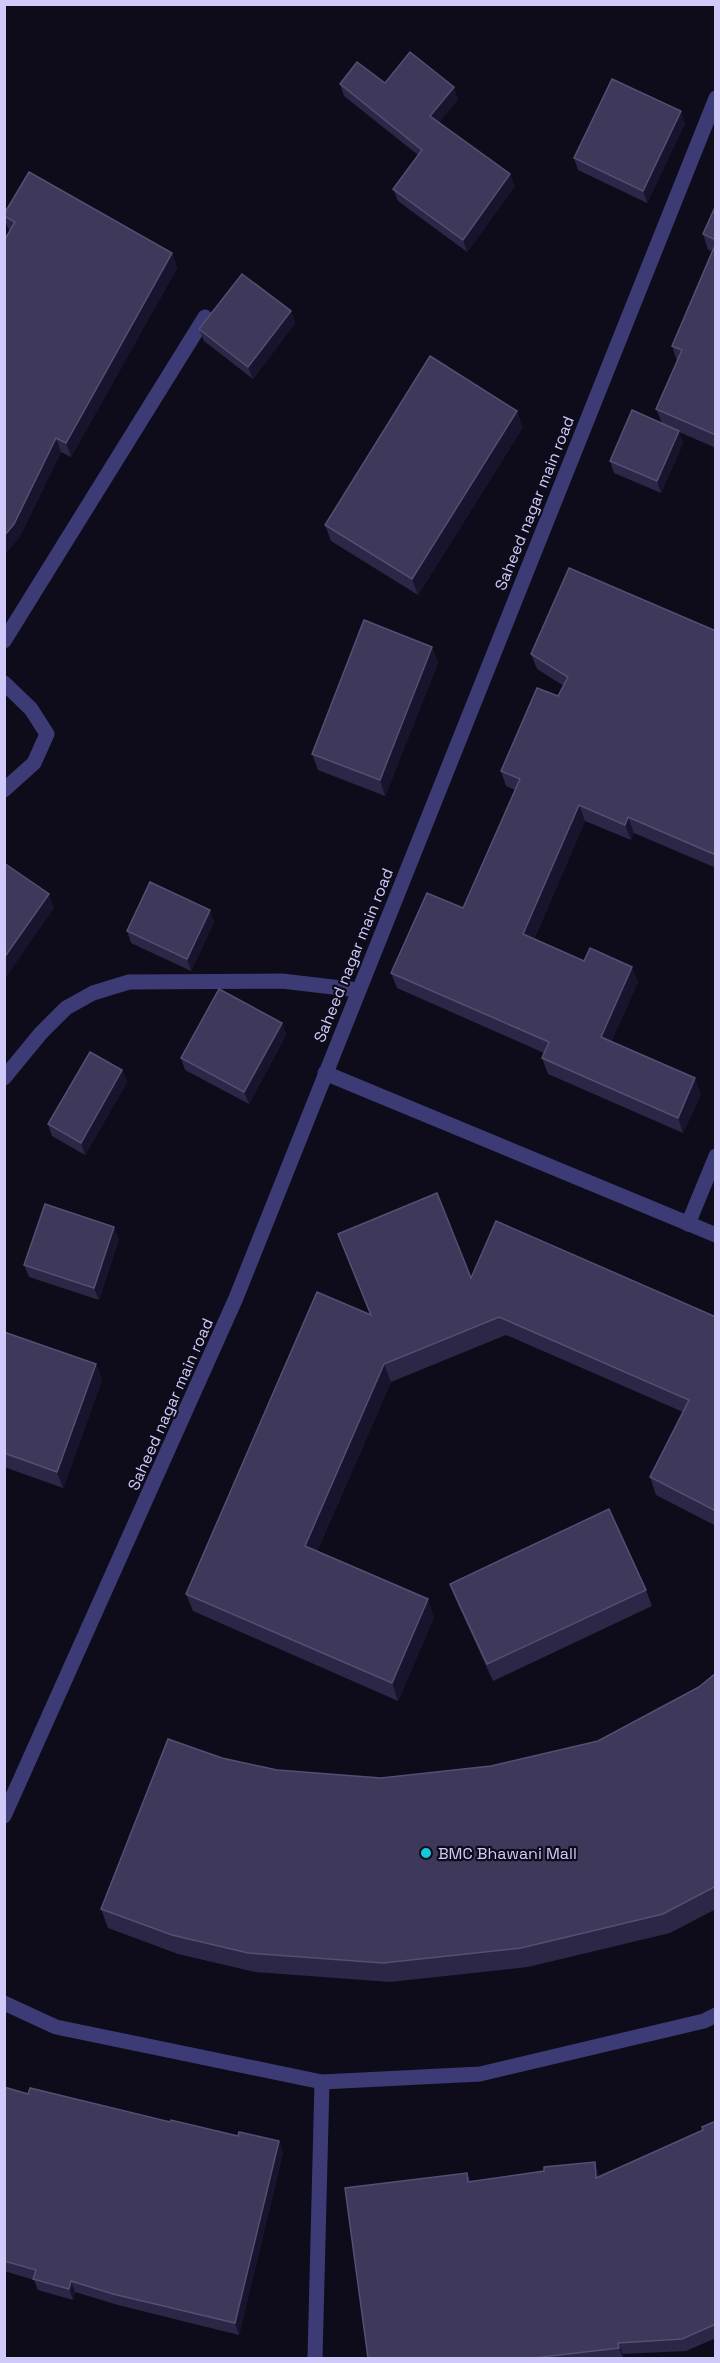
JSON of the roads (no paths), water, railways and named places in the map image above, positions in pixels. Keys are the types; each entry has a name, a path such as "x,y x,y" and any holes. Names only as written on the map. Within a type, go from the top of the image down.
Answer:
{"street":[{"name":"Saheed nagar main road","path":"4,1816 237,1299 358,990 716,98"},
{"path":"4,641 205,317"},
{"path":"4,683 31,709 47,734 34,762 4,790"},
{"path":"4,1078 66,1008 93,993 129,982 282,981 358,990"},
{"path":"325,1073 716,1236"},
{"path":"688,1224 716,1156"},
{"path":"4,2003 56,2027 322,2082 480,2074 704,2021 716,2015"},
{"path":"315,2358 322,2082"}],"place":[{"name":"BMC Bhawani Mall","path":"426,1853"}]}
